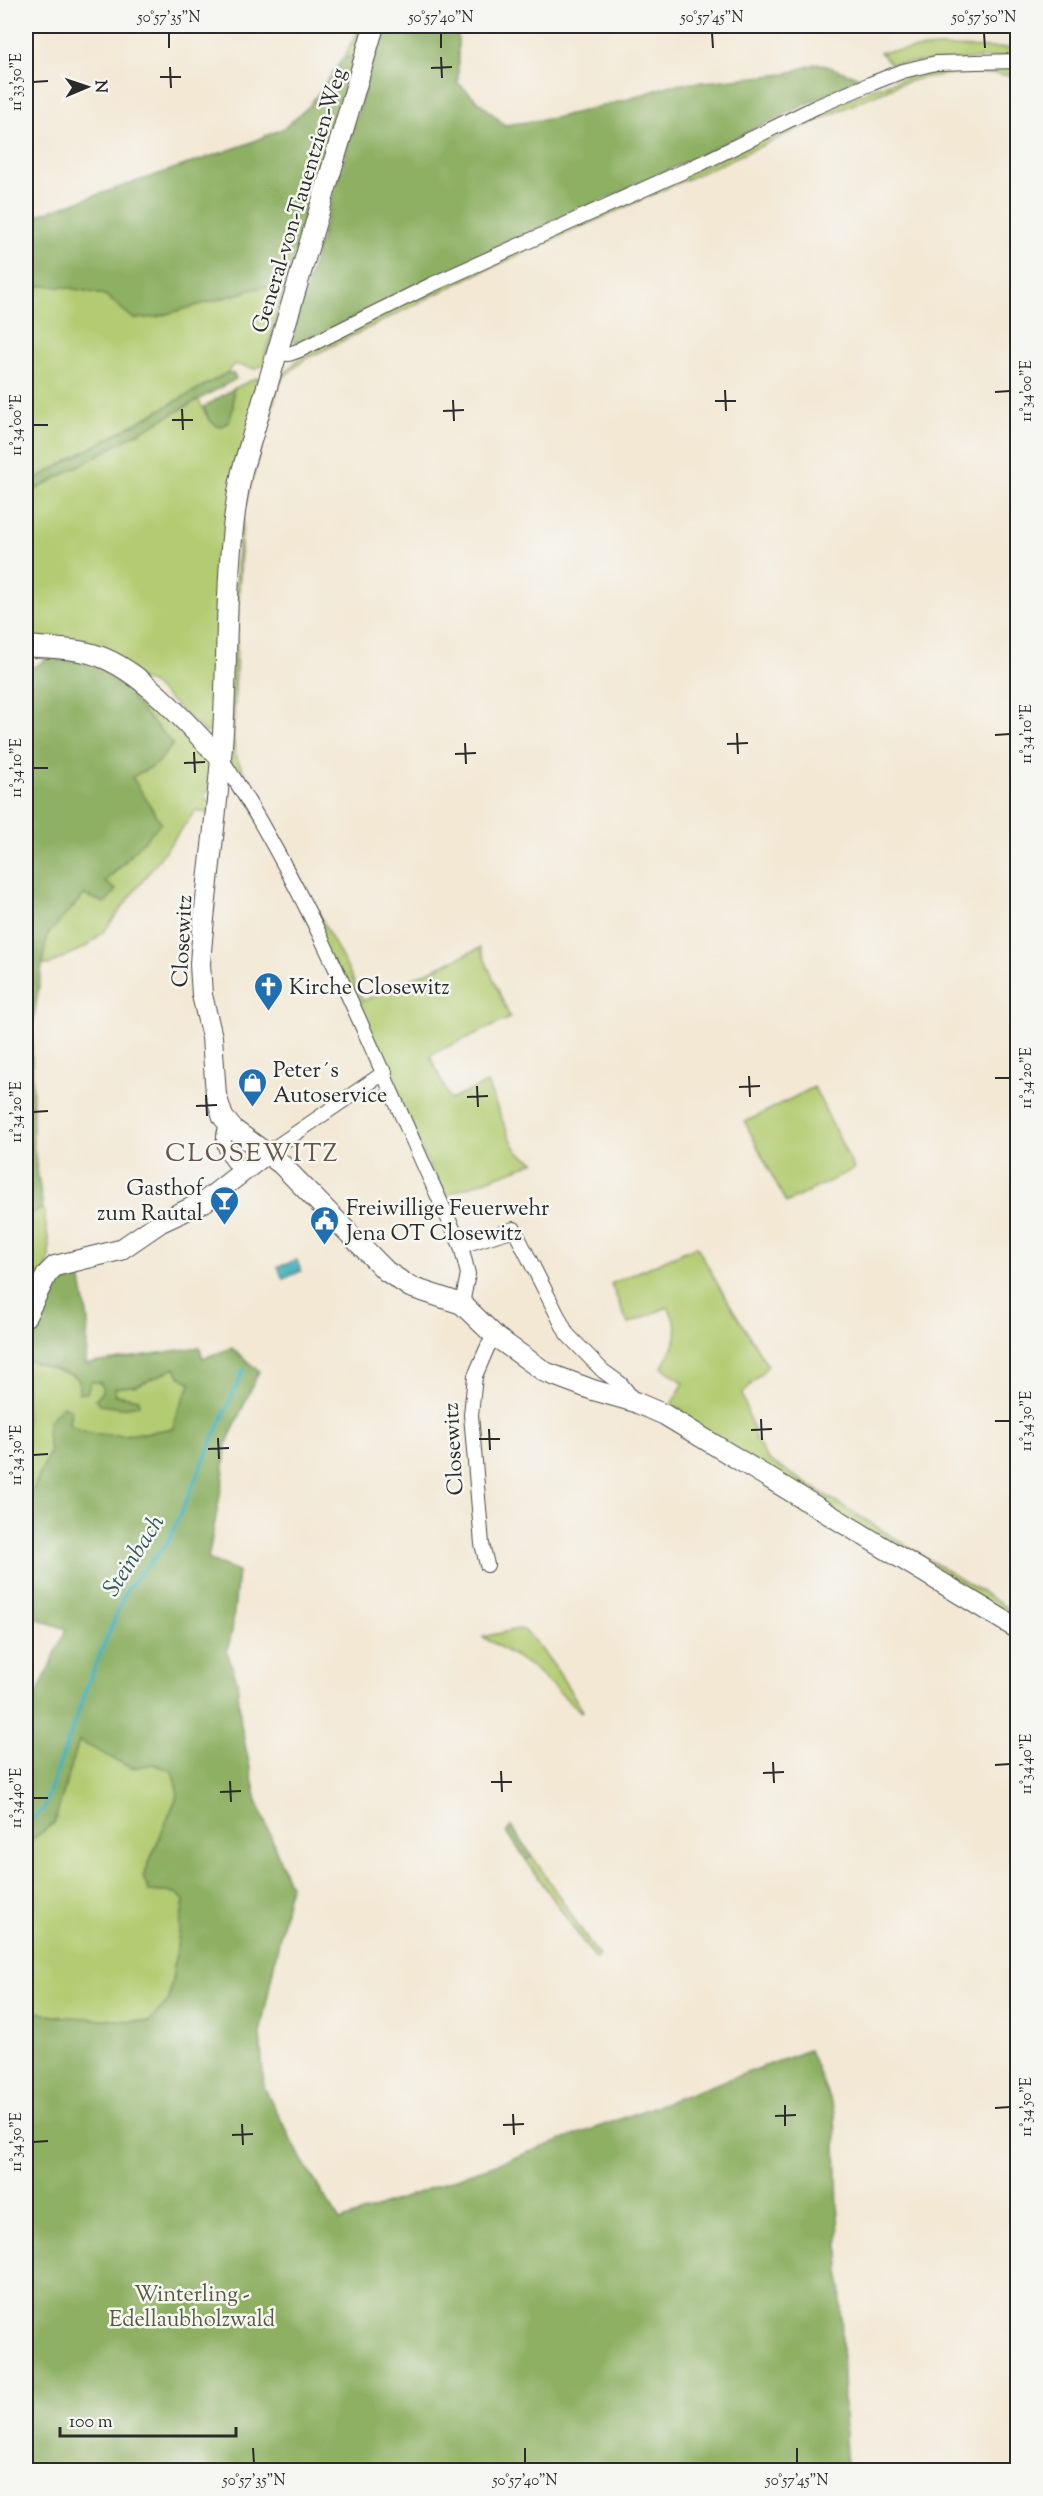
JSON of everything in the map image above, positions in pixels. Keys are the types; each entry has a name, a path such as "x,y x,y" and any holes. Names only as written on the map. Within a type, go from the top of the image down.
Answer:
{"street":[{"name":"General-von-Tauentzien-Weg","path":"220,758 230,542 242,471 374,26"},
{"path":"278,353 289,354 300,350 431,285 704,162 816,107 903,71 936,63 1017,61"},
{"path":"26,646 90,653 117,664 147,686 220,758 241,789 343,982 461,1245 468,1274 462,1304"},
{"name":"Closewitz","path":"220,758 200,964 202,995 212,1037 216,1095 228,1124 223,1132 224,1146 242,1173"},
{"path":"26,1316 47,1274 55,1266 120,1251 161,1222 204,1202 267,1153 384,1072"},
{"path":"228,1124 267,1153 386,1271 410,1287 462,1304 496,1337 545,1372 593,1390 635,1402 669,1417 1017,1629"},
{"path":"461,1245 514,1229 567,1334 603,1371 621,1384 635,1402"},
{"name":"Closewitz","path":"487,1565 482,1544 471,1415 475,1376 488,1346 496,1337"}],"green space":[{"path":"361,26 368,26 359,59 344,57"},
{"path":"395,26 454,26 458,35 458,83 505,125 555,118 629,99 671,85 785,74 818,63 861,78 650,179 509,242 302,343 294,342 292,336 380,36"},
{"path":"937,47 1017,48 1018,56 891,64 880,52"},
{"path":"344,57 359,59 270,362 264,359 282,297 280,289 262,287 156,317 134,319 105,295 65,287 26,285 26,219 247,144 284,128 309,106"},
{"path":"1017,68 1017,77 978,73 950,74 906,82 872,96 470,277 304,360 279,384 244,508 233,738 235,755 363,1001 480,948 510,1018 430,1055 450,1100 487,1083 518,1152 535,1162 444,1196 228,757 240,506 275,383 302,355 433,289 872,89 911,76 958,69"},
{"path":"26,285 65,287 105,295 134,319 156,317 262,287 281,289 282,297 264,359 270,362 255,369 234,364 227,373 26,484"},
{"path":"227,373 234,374 236,379 26,495 26,484"},
{"path":"256,378 265,383 237,472 219,728 206,733 151,683 26,642 26,495 198,399 209,420 219,427 229,422 233,408 233,389"},
{"path":"233,389 233,408 229,422 219,427 209,420 204,407"},
{"path":"57,653 74,655 132,681 132,700 173,744 157,764 132,777 161,823 105,882 116,890 105,903 84,895 47,935 32,1030 33,1142 43,1208 26,1216 26,668 36,666"},
{"path":"132,681 154,700 214,765 212,789 205,794 206,801 212,801 210,814 196,810 106,929 87,946 48,965 42,964 47,934 84,895 104,882 126,862 131,777 157,764 173,744 132,700"},
{"path":"814,1087 854,1169 786,1203 745,1122"},
{"path":"43,1208 49,1242 49,1260 43,1273 26,1282 26,1216"},
{"path":"697,1246 768,1366 742,1394 756,1440 767,1459 1017,1614 1017,1624 680,1417 682,1410 669,1408 684,1383 662,1367 676,1337 673,1316 668,1307 628,1324 611,1284"},
{"name":"Winterling - Edellaubholzwald","path":"78,1264 88,1320 86,1364 199,1347 203,1358 232,1348 259,1371 226,1445 223,1479 208,1559 238,1571 232,1631 227,1652 237,1681 241,1725 257,1801 290,1886 260,2034 264,2087 303,2162 340,2221 809,2050 835,2112 847,2470 26,2470 26,2009 53,2016 149,2022 169,2000 184,1900 176,1893 149,1891 143,1877 178,1794 172,1771 154,1764 131,1768 79,1741 54,1823 26,1844 26,1719 66,1629 26,1615 26,1501 28,1502 50,1451 47,1433 49,1421 63,1406 71,1410 69,1424 92,1433 120,1435 174,1428 176,1415 191,1383 179,1376 175,1368 138,1385 115,1388 115,1395 139,1399 139,1405 122,1408 100,1405 96,1399 103,1390 101,1383 91,1381 87,1393 79,1393 79,1380 72,1375 26,1360 26,1334 46,1289 57,1272"},
{"path":"26,1360 72,1375 79,1380 79,1393 91,1381 101,1383 103,1390 96,1399 138,1399 115,1395 115,1388 138,1385 176,1368 191,1383 176,1415 174,1428 134,1434 106,1435 80,1430 69,1424 47,1433 50,1450 28,1502 26,1501"},
{"path":"518,1629 524,1630 541,1649 583,1711 581,1712 531,1666 483,1637"},
{"path":"79,1740 131,1768 154,1764 173,1771 178,1794 143,1877 149,1891 176,1893 184,1899 169,2000 149,2022 53,2016 26,2009 26,1844 54,1823"},
{"path":"511,1826 532,1856 526,1860 507,1832"},
{"path":"532,1856 599,1956 595,1959 526,1860"}],"water":[{"path":"297,1260 301,1271 283,1279 278,1267"}],"waterway":[{"name":"Steinbach","path":"26,1824 43,1810 91,1676 127,1589 168,1542 244,1369"}],"place":[{"name":"Kirche Closewitz","path":"268,1012"},
{"name":"Peter´s Autoservice","path":"252,1108"},
{"name":"Gasthof zum Rautal","path":"224,1226"},
{"name":"Freiwillige Feuerwehr Jena OT Closewitz","path":"325,1246"}],"district":[{"name":"CLOSEWITZ","path":"252,1152"}]}
